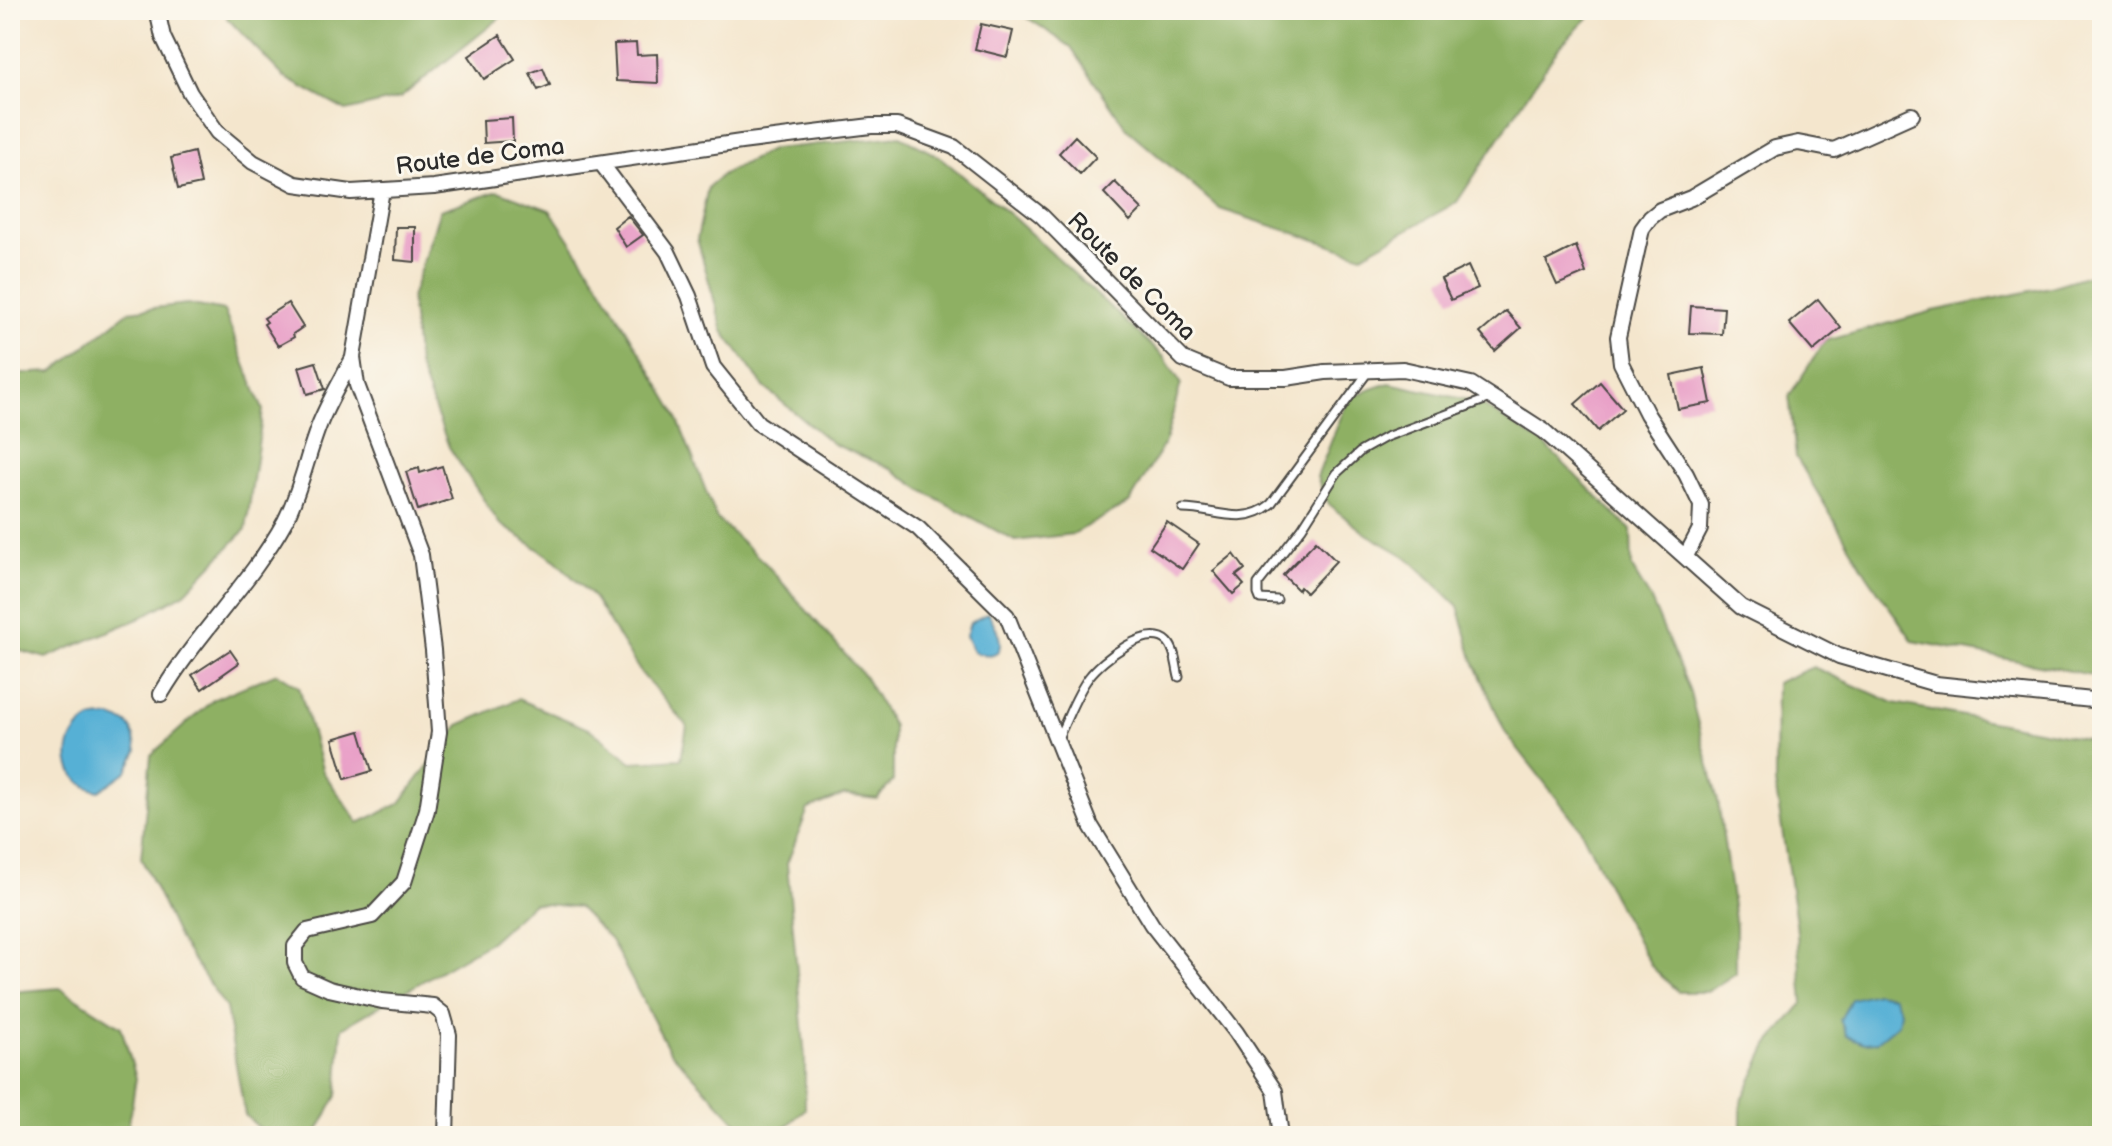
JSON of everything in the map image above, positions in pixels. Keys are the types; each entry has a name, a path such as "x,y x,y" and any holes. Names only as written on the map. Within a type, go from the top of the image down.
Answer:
{"street":[{"name":"Route de Coma","path":"157,10 163,37 190,93 217,132 253,162 295,184 351,192 434,187 842,129 897,126 954,147 1042,216 1183,359 1229,378 1286,378 1325,372 1403,369 1471,384 1544,431 1741,607 1839,656 1936,684 2102,701"},
{"path":"1686,556 1700,529 1701,505 1621,363 1618,337 1642,229 1660,210 1691,198 1775,148 1798,143 1834,150 1912,115"},
{"path":"601,163 668,252 689,296 713,367 758,423 918,528 1007,616 1091,826 1152,925 1236,1032 1275,1091 1281,1136"},
{"path":"161,694 178,666 262,559 295,499 321,423 353,357 382,190"},
{"path":"353,357 357,385 421,555 439,732 427,810 404,882 372,916 307,931 295,946 295,963 302,977 329,989 382,1001 433,1006 443,1014 449,1035 446,1136"}],"lane":[{"path":"1183,509 1244,517 1260,513 1271,504 1369,370"},
{"path":"1277,600 1260,599 1258,584 1302,528 1337,473 1361,451 1386,437 1492,398"},
{"path":"1057,740 1088,678 1111,655 1134,642 1153,636 1166,641 1173,651 1179,677"}],"green space":[{"path":"226,10 503,10 500,18 400,98 346,111 284,77 227,18"},
{"path":"1016,10 1596,10 1559,47 1457,202 1362,255 1220,209 1127,129 1071,47"},
{"path":"900,136 940,157 1015,219 1164,357 1181,383 1165,442 1130,502 1073,534 1015,541 925,492 890,468 833,444 764,387 723,331 697,239 708,187 723,174 773,149"},
{"path":"498,191 550,210 598,282 674,410 717,519 766,564 864,676 893,726 893,781 877,799 844,795 808,809 787,864 805,1058 805,1109 779,1133 743,1129 669,1050 611,940 578,907 533,903 490,942 342,1028 337,1096 315,1136 268,1136 245,1115 226,1008 180,941 141,858 151,755 214,699 277,673 299,687 323,772 359,823 399,804 459,725 518,699 591,730 632,762 681,759 687,726 641,673 594,598 556,561 499,523 449,447 418,365 411,298 440,210"},
{"path":"2102,271 2102,677 1913,641 1867,575 1796,457 1789,396 1825,341 1933,311 2050,287"},
{"path":"187,304 224,311 263,410 246,529 185,593 138,619 46,658 10,648 10,369 14,374 53,372 129,311"},
{"path":"1389,383 1477,402 1544,444 1631,530 1632,568 1651,600 1689,689 1718,801 1736,927 1736,973 1707,992 1678,992 1652,967 1580,828 1505,732 1473,659 1458,606 1408,558 1365,533 1328,504 1317,477 1349,397"},
{"path":"1813,667 1894,703 2102,742 2102,1136 1741,1136 1741,1102 1768,1045 1803,1003 1796,922 1775,783 1776,683"},
{"path":"60,988 121,1027 136,1078 127,1136 10,1136 10,992"}],"water":[{"path":"988,613 997,630 1000,645 994,654 985,655 973,652 966,636 970,623"},
{"path":"111,717 127,723 137,751 127,771 99,791 77,779 68,758 69,747 73,736 91,719"},
{"path":"1876,993 1893,996 1900,1011 1898,1024 1876,1042 1864,1043 1847,1036 1840,1020 1851,999"}],"building":[{"path":"981,24 1013,31 1007,57 975,49"},
{"path":"500,35 515,59 484,79 469,56"},
{"path":"636,43 637,55 657,54 658,83 616,81 614,44"},
{"path":"543,68 550,85 538,90 530,73"},
{"path":"512,118 513,141 484,143 483,120"},
{"path":"1075,136 1096,157 1080,174 1059,153"},
{"path":"194,152 201,184 178,189 171,158"},
{"path":"1115,182 1142,209 1130,221 1104,193"},
{"path":"628,216 643,235 626,247 614,227"},
{"path":"396,227 415,227 415,262 395,260"},
{"path":"1576,246 1586,273 1557,285 1546,261"},
{"path":"1468,266 1478,288 1451,300 1441,279"},
{"path":"1818,299 1841,328 1813,351 1789,323"},
{"path":"288,303 303,327 293,334 294,337 278,346 264,324 267,322 264,318"},
{"path":"1691,306 1724,308 1722,334 1689,333"},
{"path":"1506,311 1521,328 1495,351 1480,333"},
{"path":"316,362 325,389 307,394 299,367"},
{"path":"1704,368 1711,403 1678,409 1671,375"},
{"path":"1600,382 1623,409 1598,431 1575,404"},
{"path":"442,466 452,499 418,510 406,472 419,468 420,473"},
{"path":"1167,522 1199,544 1182,569 1150,547"},
{"path":"1316,541 1336,561 1306,593 1300,587 1298,590 1283,575"},
{"path":"1234,554 1245,569 1236,576 1244,585 1233,594 1213,571"},
{"path":"230,650 239,663 202,689 192,675"},
{"path":"360,731 372,771 345,779 333,739"}]}
